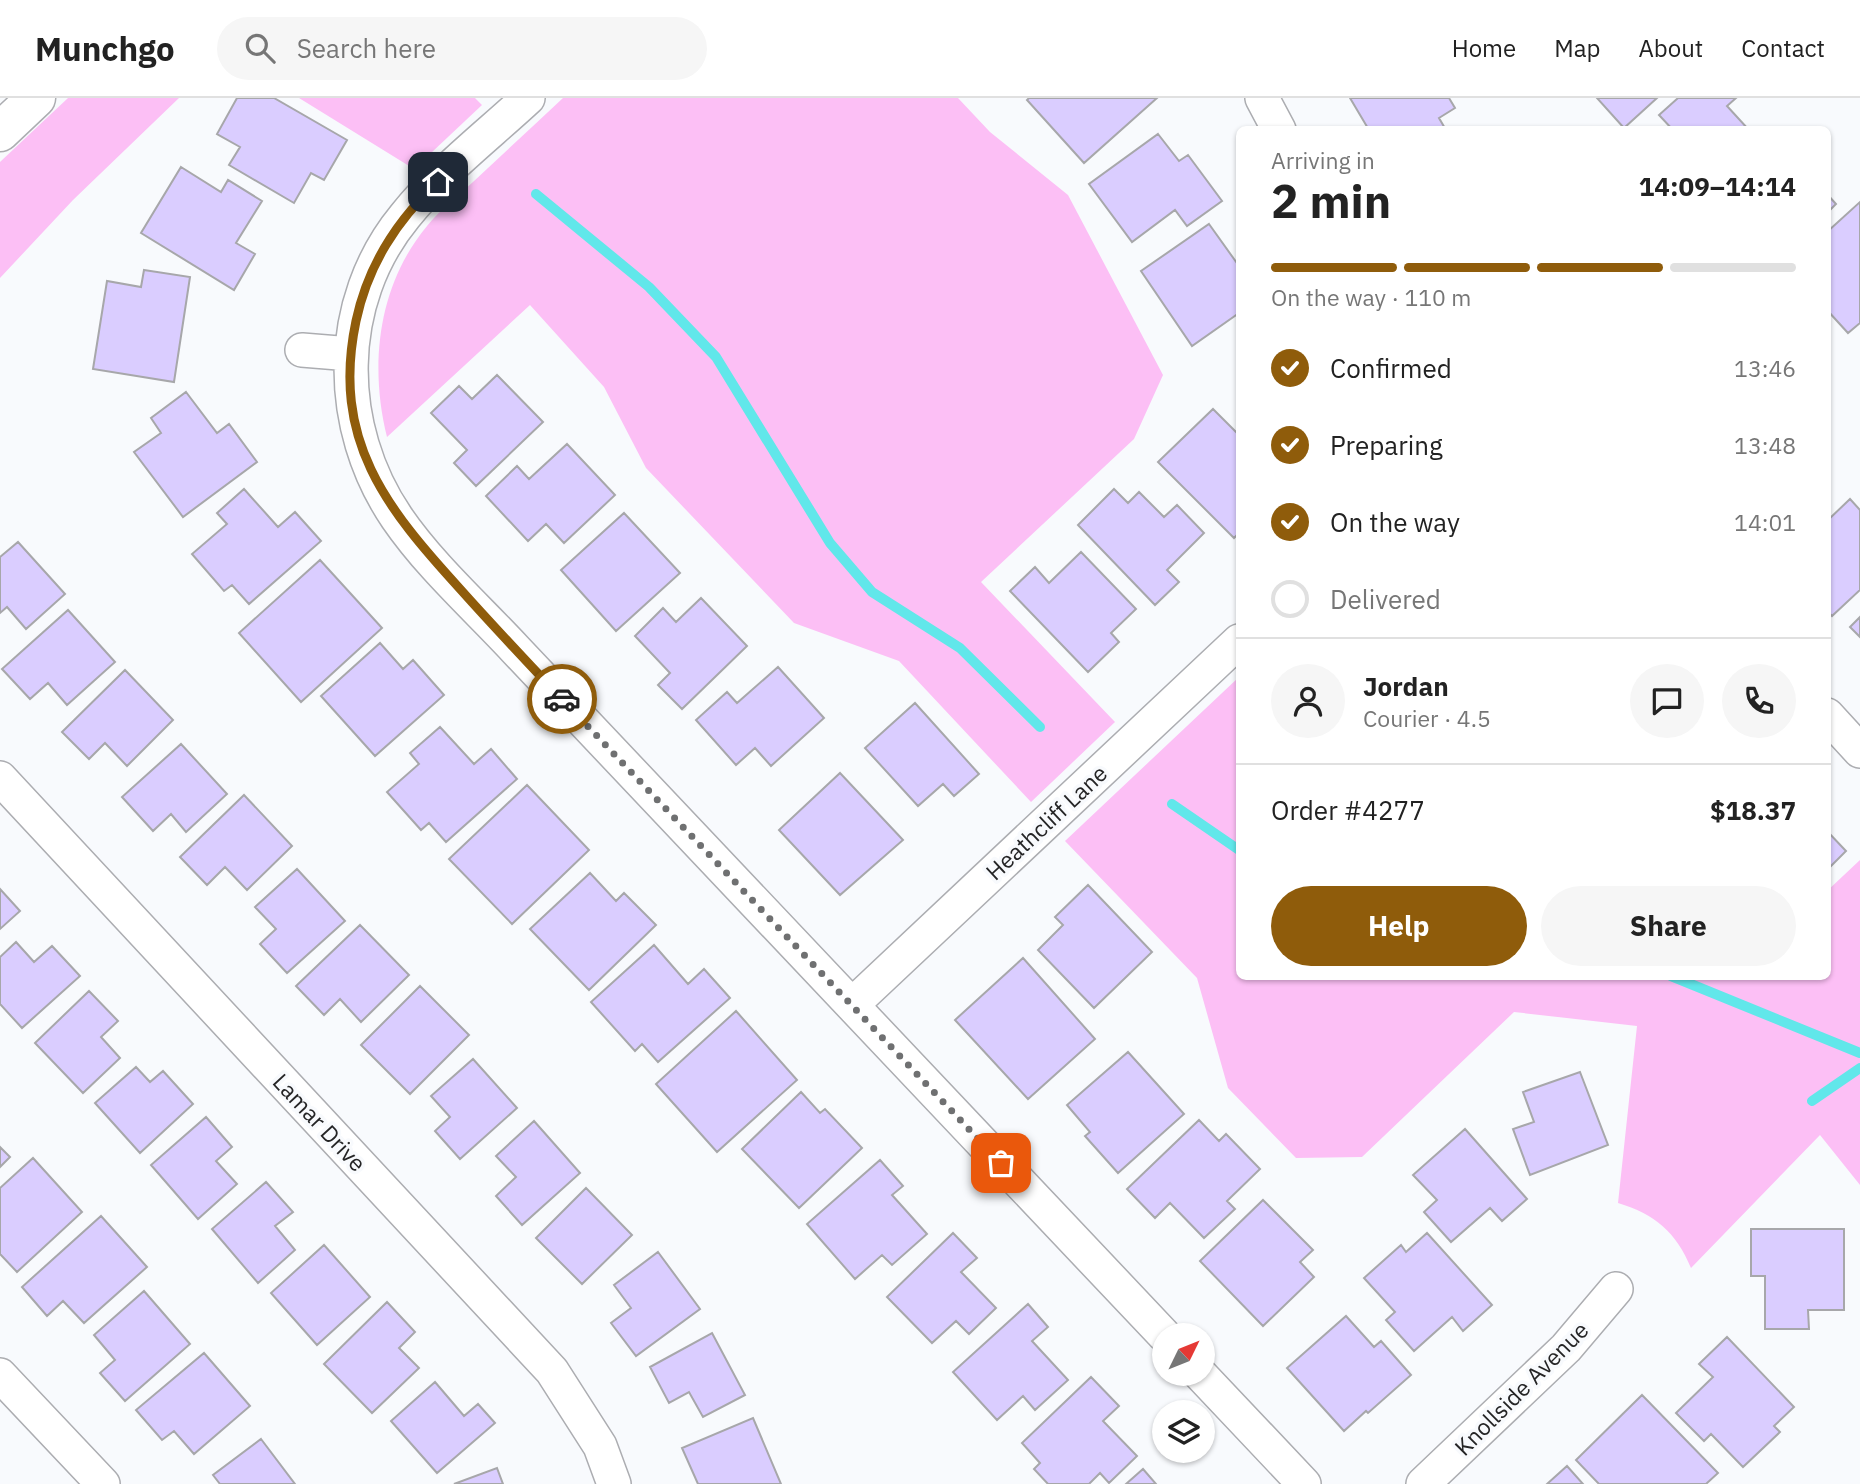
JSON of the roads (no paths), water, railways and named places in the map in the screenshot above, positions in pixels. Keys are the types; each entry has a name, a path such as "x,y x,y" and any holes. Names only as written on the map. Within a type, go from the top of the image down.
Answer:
{"main road":[{"path":"0,132 36,98"}],"street":[{"path":"528,98 422,196 393,232 366,282 351,354 352,398 360,441 376,482 403,526 524,659 1153,1323"},
{"path":"1262,98 1277,126"},
{"path":"302,350 351,354"},
{"name":"Heathcliff Lane","path":"853,1004 1236,644"},
{"path":"1831,719 1860,751"},
{"name":"Lamar Drive","path":"0,778 552,1371 590,1428 614,1484"},
{"name":"Knollside Avenue","path":"1423,1484 1566,1348 1616,1289"},
{"path":"0,1375 103,1484"},
{"path":"1211,1386 1304,1484"}],"waterway":[{"path":"536,194 649,287 716,357 830,543 872,592 960,648 1040,727"},
{"path":"1172,804 1236,848"},
{"path":"1681,980 1860,1053"},
{"path":"1812,1101 1860,1068"}]}
